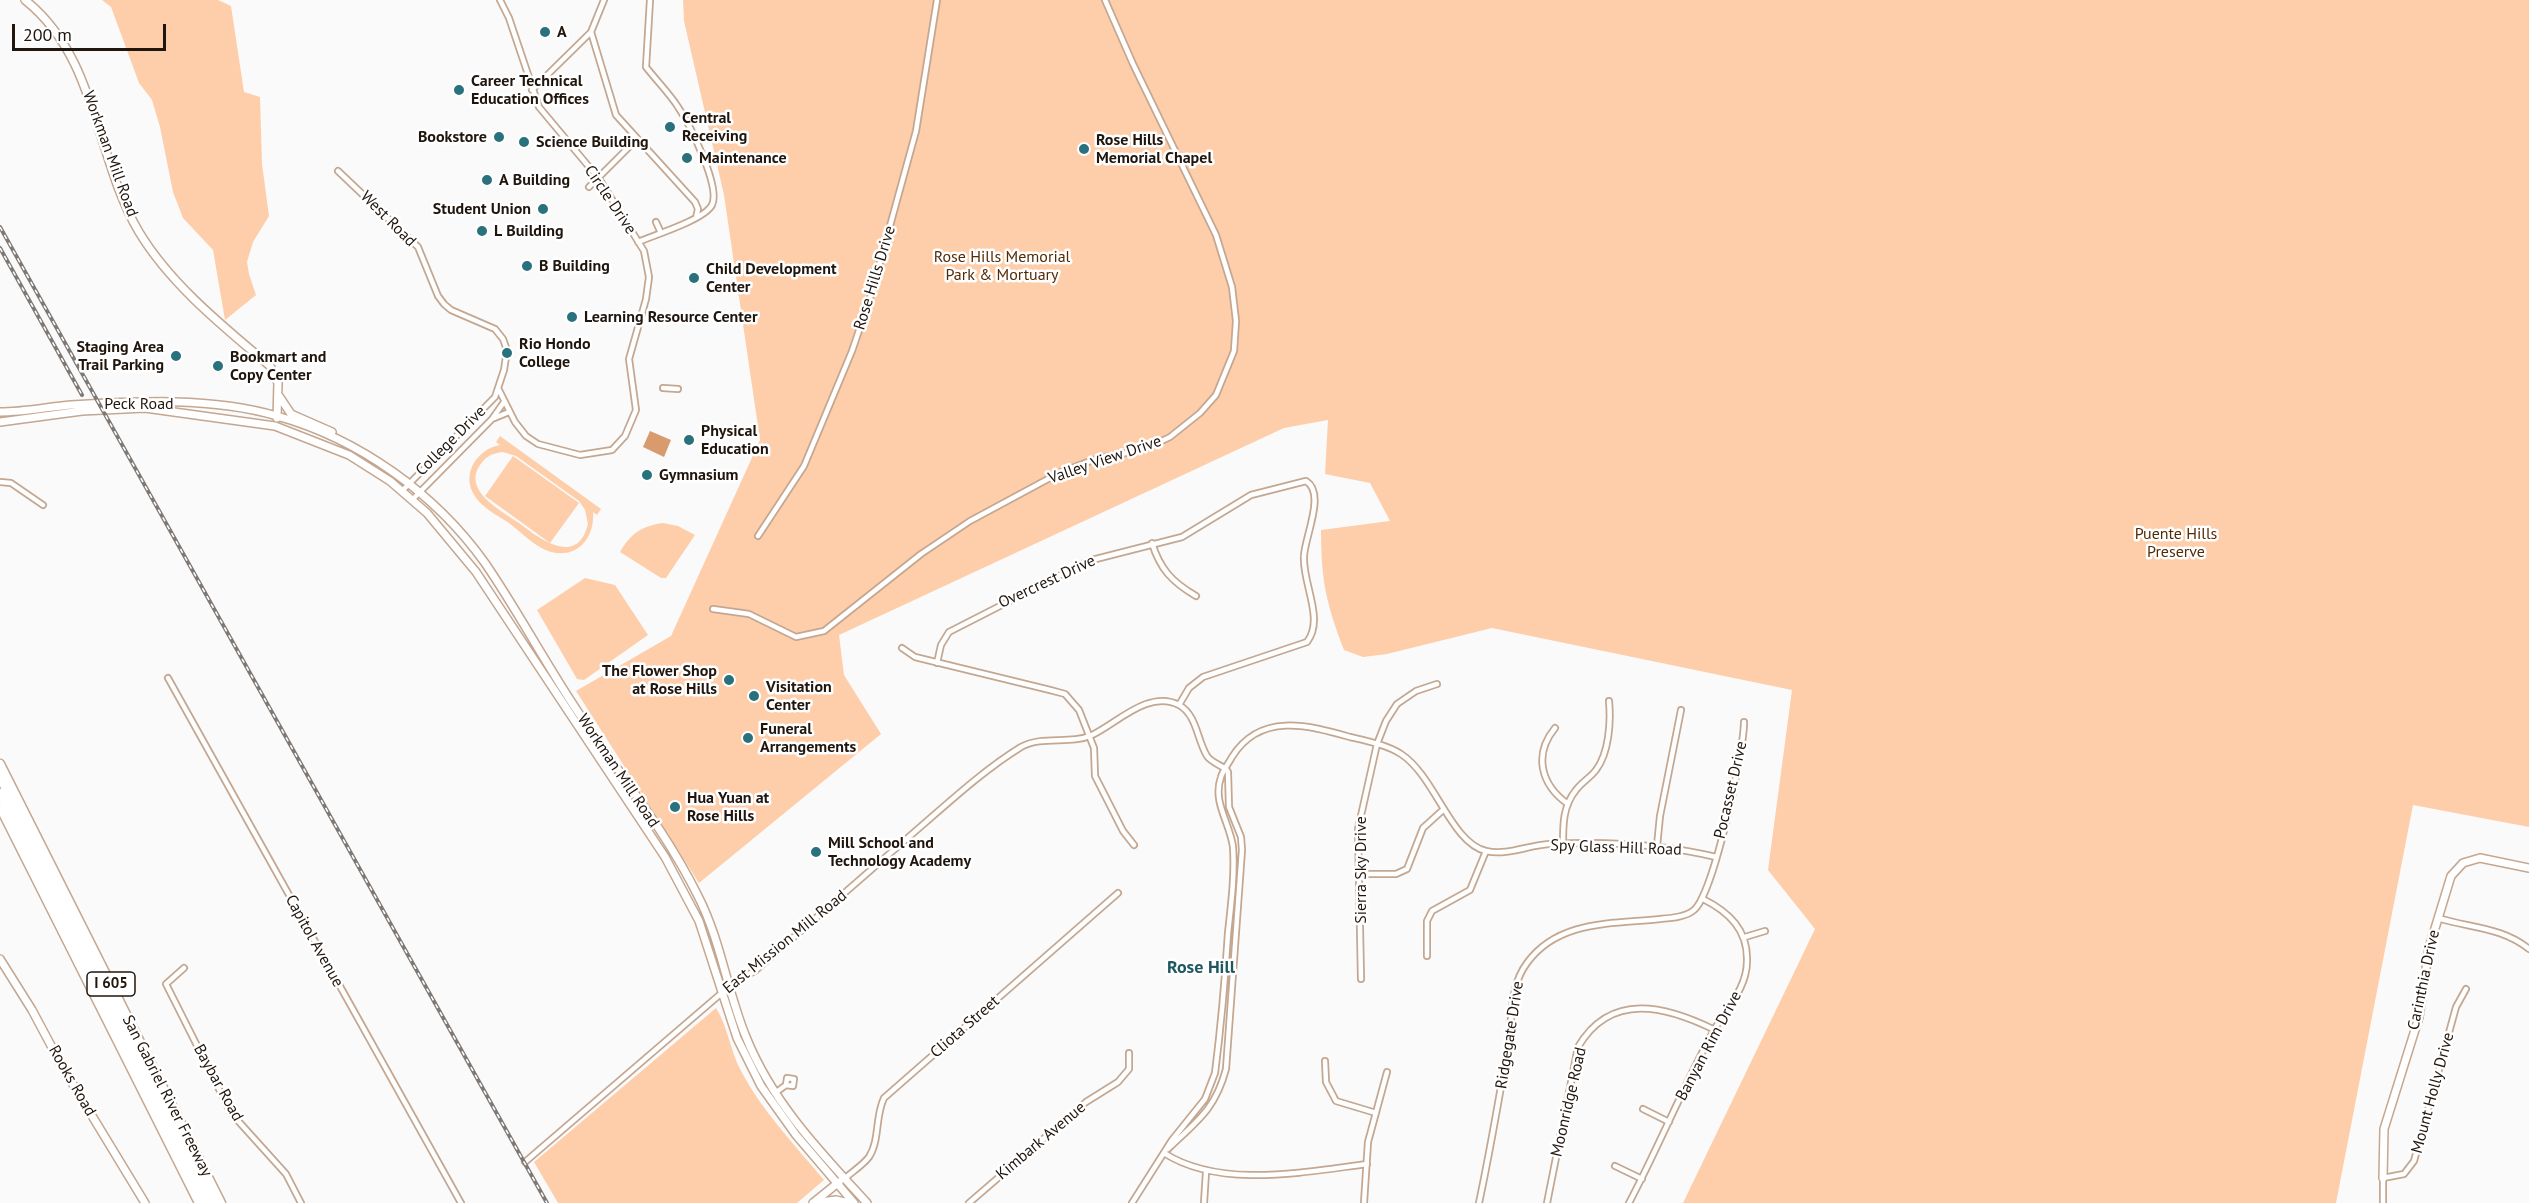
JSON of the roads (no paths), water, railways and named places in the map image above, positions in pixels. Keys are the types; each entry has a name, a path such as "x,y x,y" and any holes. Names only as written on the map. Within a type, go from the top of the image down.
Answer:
{"highway":[{"name":"San Gabriel River Freeway","path":"0,764 221,1203"},
{"path":"0,777 214,1203"},
{"path":"0,793 206,1203"},
{"name":"San Gabriel River Freeway","path":"0,807 199,1203"}],"main road":[{"name":"Workman Mill Road","path":"25,0 46,22 76,64 127,210 139,232 181,285 270,366 278,383 279,396 275,426 349,455 390,481 456,544 476,572 666,857 699,921 737,1038 771,1096 854,1203"},
{"path":"279,396 291,414 332,432 336,438"},
{"name":"Peck Road","path":"0,412 151,402 230,407 277,416"},
{"name":"Peck Road","path":"0,422 82,411 145,408 275,426"},
{"name":"Workman Mill Road","path":"277,416 336,438 409,484 452,525 484,563 575,708 680,862 716,936 745,1034 771,1096 867,1203"},
{"path":"666,857 691,892 696,892"},
{"name":"Carinthia Drive","path":"2383,1178 2384,1129 2419,1017 2427,958 2451,876 2463,863 2484,858 2529,868"},
{"name":"Rooks Road","path":"0,959 145,1203"},
{"path":"813,1203 844,1179"},
{"path":"813,1203 836,1200 849,1203"}],"street":[{"name":"Circle Drive","path":"500,0 512,25 539,107 599,179 644,251 649,277 646,299 629,359 636,410 625,436 612,450 598,454 567,453 538,444 526,436 509,412"},
{"path":"532,90 591,32 604,0"},
{"path":"638,242 696,218 712,206 712,186 704,160 679,108 646,68 650,0"},
{"name":"Rose Hills Drive","path":"758,536 804,466 841,380 871,296 916,131 937,0"},
{"name":"Valley View Drive","path":"713,609 749,614 796,637 824,632 921,554 970,521 1061,472 1096,459 1145,449 1170,437 1192,421 1216,395 1234,351 1236,321 1232,287 1216,235 1133,64 1105,0"},
{"path":"591,32 616,115 695,202 699,209 696,218"},
{"path":"589,187 637,139"},
{"path":"576,152 581,147"},
{"name":"West Road","path":"338,171 418,247 438,296 444,304 451,310 486,324 503,339 507,350 499,390"},
{"path":"656,222 661,232"},
{"path":"663,388 678,389"},
{"path":"492,419 509,412 499,390"},
{"name":"College Drive","path":"402,491 499,390"},
{"name":"College Drive","path":"412,500 478,434 504,402"},
{"name":"Overcrest Drive","path":"937,663 941,645 949,632 969,619 1088,561 1182,537 1251,495 1306,481 1312,485 1316,495 1305,545 1304,564 1316,623 1313,634 1307,642 1203,677 1189,688 1179,705"},
{"path":"0,482 11,483 43,505"},
{"path":"1152,543 1161,569 1172,580 1196,596"},
{"path":"902,648 915,657 1065,694 1079,710 1090,736 1094,748 1095,776 1123,831 1134,844"},
{"name":"Capitol Avenue","path":"168,678 461,1203"},
{"name":"Sierra Sky Drive","path":"1360,979 1358,830 1377,744 1386,721 1397,704 1416,691 1437,684"},
{"path":"1563,844 1563,818 1568,804 1576,790 1597,770 1603,758 1611,716 1609,701"},
{"path":"1090,736 1108,727 1123,714 1154,703 1167,702 1179,705 1192,720 1208,757 1228,772 1229,807 1240,837 1242,850 1226,1069 1221,1088 1210,1110 1164,1153"},
{"path":"1657,846 1659,816 1681,710"},
{"name":"Pocasset Drive","path":"1716,857 1736,780 1744,722"},
{"path":"1132,1203 1172,1140 1204,1099 1215,1073 1233,849 1219,799 1221,775 1245,742 1274,725 1293,724 1319,728 1398,752 1423,772 1444,809 1470,843 1486,851 1470,890 1432,911 1427,921 1427,956"},
{"path":"1555,728 1546,739 1543,749 1543,775 1554,794 1568,804"},
{"name":"East Mission Mill Road","path":"525,1162 731,985 756,970 933,816 1001,761 1024,746 1043,741 1079,740 1090,736"},
{"path":"1360,874 1396,874 1407,869 1423,828 1444,809"},
{"name":"Spy Glass Hill Road","path":"1486,851 1502,852 1563,844 1657,846 1716,857"},
{"path":"1716,857 1703,899 1723,909 1745,937 1765,931"},
{"name":"Cliota Street","path":"844,1179 868,1158 874,1146 877,1112 884,1098 1119,893"},
{"name":"Ridgegate Drive","path":"1479,1203 1510,1034 1513,998 1520,972 1527,962 1547,941 1576,928 1676,918 1694,911 1703,899"},
{"path":"2438,918 2498,931 2518,940 2529,949"},
{"name":"Banyan Rim Drive","path":"1629,1203 1715,1030 1744,983 1748,963 1745,937"},
{"name":"Baybar Road","path":"184,968 166,984 231,1113 286,1174 300,1203"},
{"name":"Mount Holly Drive","path":"2383,1178 2404,1174 2414,1161 2456,1007 2466,989"},
{"name":"Moonridge Road","path":"1547,1203 1578,1047 1591,1028 1618,1011 1638,1009 1685,1015 1715,1030"},
{"name":"Kimbark Avenue","path":"969,1203 1086,1102 1118,1082 1129,1069 1130,1053"},
{"path":"1325,1061 1326,1082 1336,1101 1376,1113"},
{"path":"1364,1203 1367,1164 1376,1113 1388,1072"},
{"path":"771,1096 784,1087"},
{"path":"1643,1108 1669,1122"},
{"path":"1164,1153 1182,1165 1206,1172 1297,1174 1367,1164"},
{"path":"1615,1166 1642,1179"},
{"path":"1204,1203 1206,1172"},
{"name":"Carinthia Drive","path":"2383,1178 2383,1203"}],"railway":[{"path":"0,227 547,1203"},
{"path":"0,248 82,395"}],"place":[{"name":"A","path":"545,32"},
{"name":"Career Technical Education Offices","path":"459,90"},
{"name":"Central Receiving","path":"670,127"},
{"name":"Bookstore","path":"499,137"},
{"name":"Science Building","path":"524,142"},
{"name":"Rose Hills Memorial Chapel","path":"1084,149"},
{"name":"Maintenance","path":"687,158"},
{"name":"A Building","path":"487,180"},
{"name":"Student Union","path":"543,209"},
{"name":"L Building","path":"482,231"},
{"name":"B Building","path":"527,266"},
{"name":"Child Development Center","path":"694,278"},
{"name":"Learning Resource Center","path":"572,317"},
{"name":"Rio Hondo College","path":"507,353"},
{"name":"Staging Area Trail Parking","path":"176,356"},
{"name":"Bookmart and Copy Center","path":"218,366"},
{"name":"Physical Education","path":"689,440"},
{"name":"Gymnasium","path":"647,475"},
{"name":"The Flower Shop at Rose Hills","path":"729,680"},
{"name":"Visitation Center","path":"754,696"},
{"name":"Funeral Arrangements","path":"748,738"},
{"name":"Hua Yuan at Rose Hills","path":"675,807"},
{"name":"Mill School and Technology Academy","path":"816,852"}],"district":[{"name":"Rose Hill","path":"1201,968"}],"park label":[{"name":"Rose Hills Memorial Park & Mortuary","path":"1002,266"},
{"name":"Puente Hills Preserve","path":"2176,543"}]}
